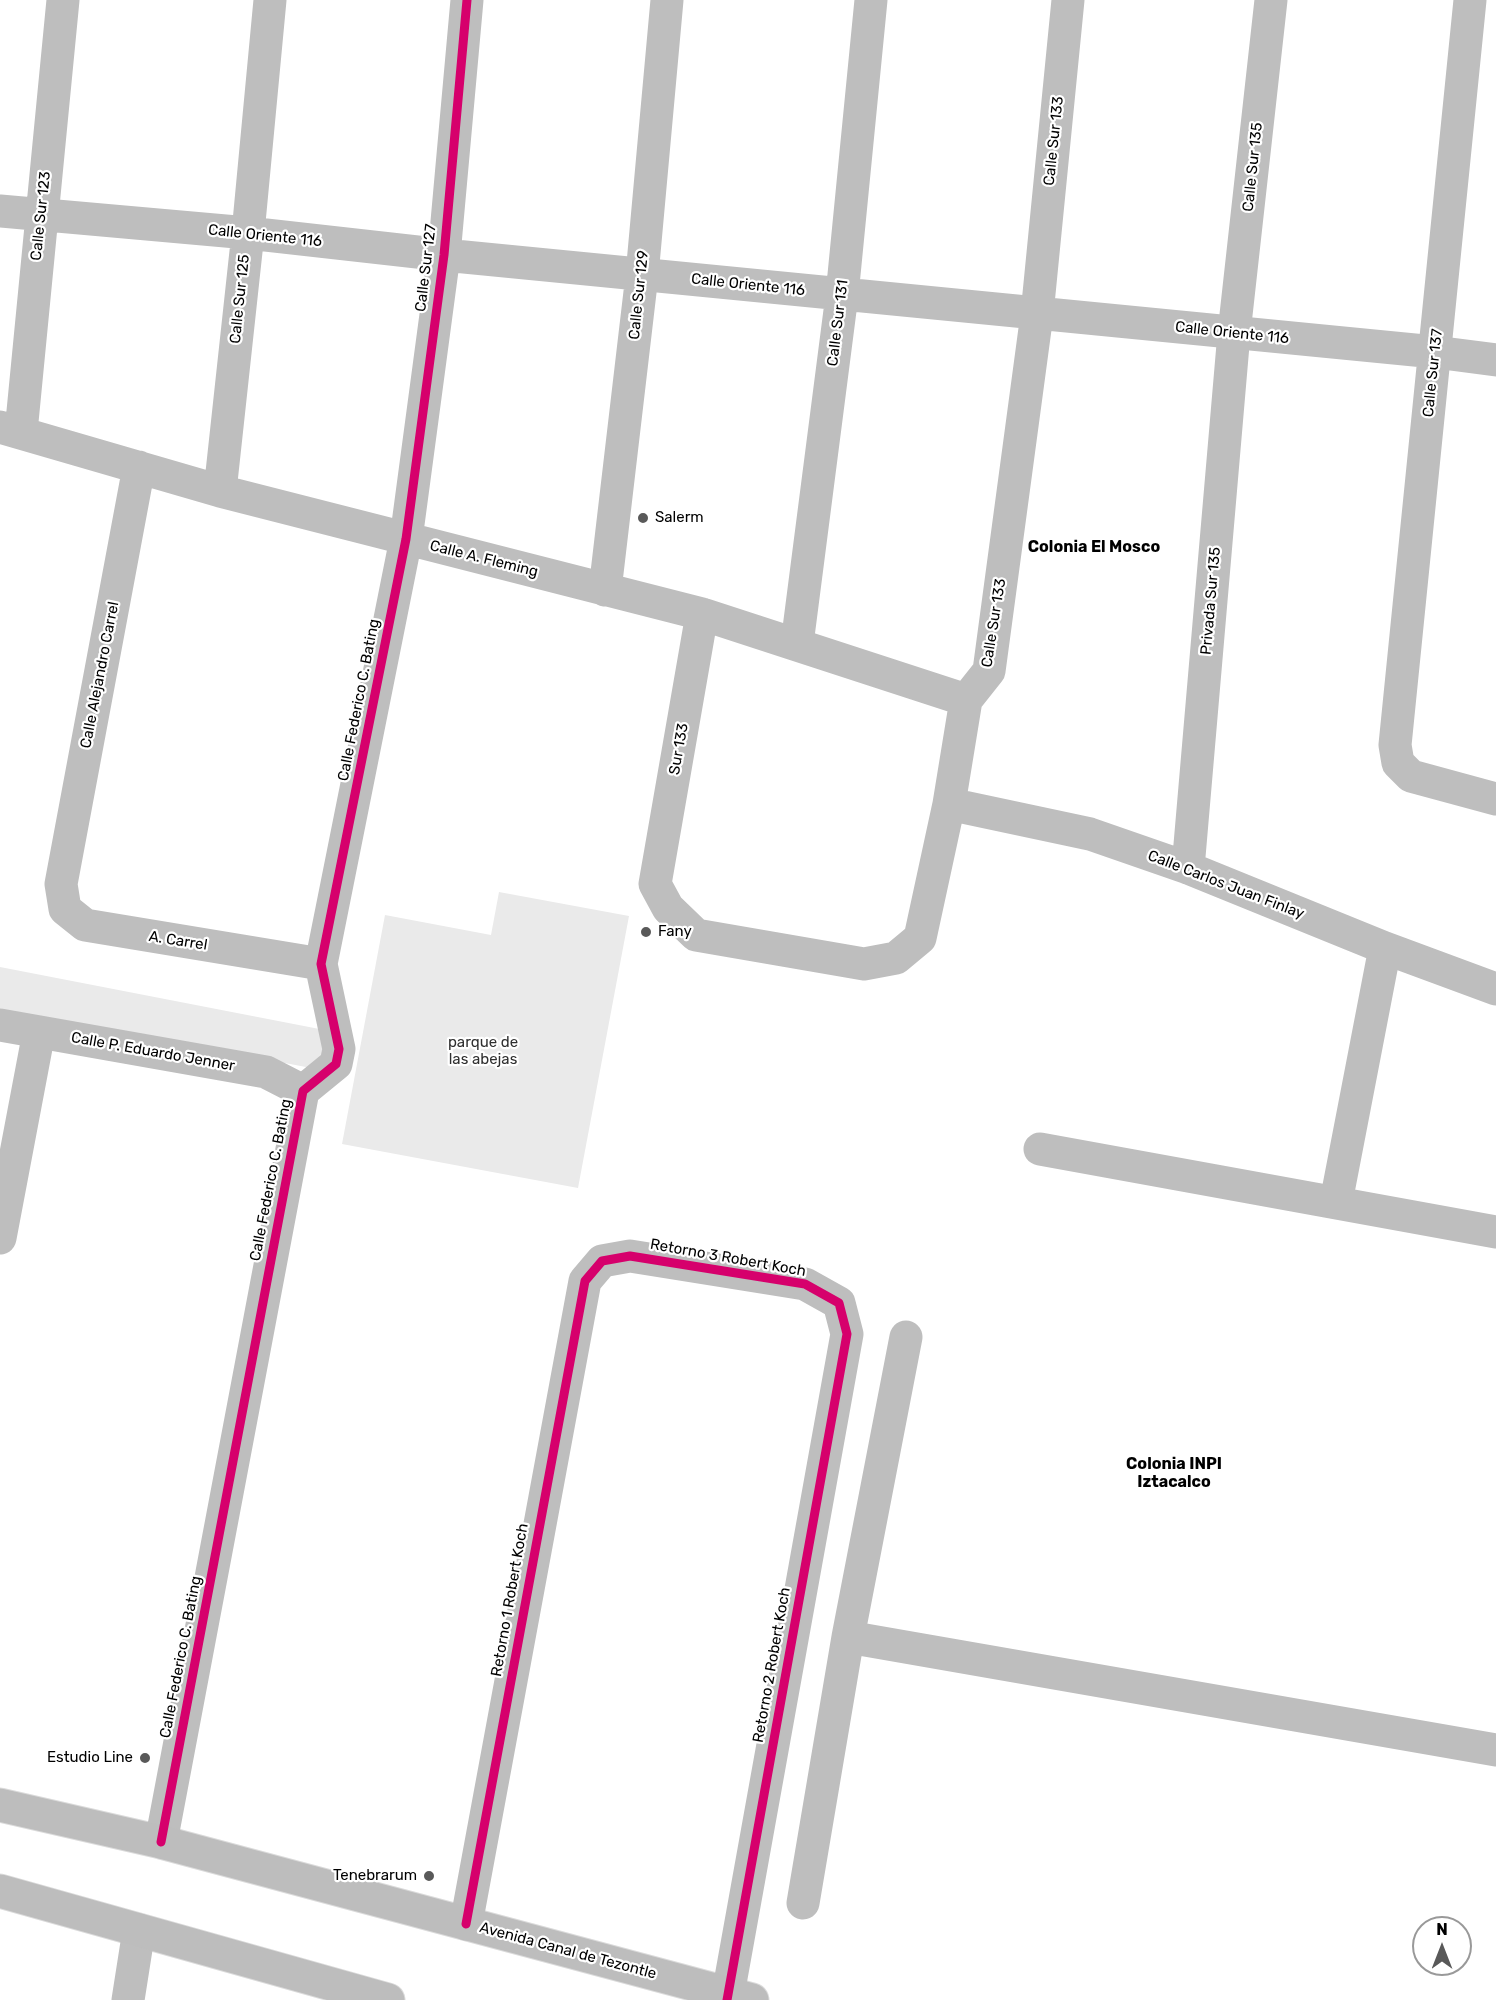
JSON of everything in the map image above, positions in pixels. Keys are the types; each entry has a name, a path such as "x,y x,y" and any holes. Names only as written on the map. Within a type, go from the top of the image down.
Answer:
{"main road":[{"name":"Avenida Canal de Tezontle","path":"0,1805 161,1842 736,1998"},
{"path":"0,1891 388,2000"}],"street":[{"name":"Calle Sur 123","path":"10,430 42,215 63,0"},
{"name":"Calle Sur 125","path":"220,491 270,0"},
{"name":"Calle Sur 127","path":"406,539 444,255 466,0"},
{"name":"Calle Sur 129","path":"605,590 642,275 667,0"},
{"name":"Calle Sur 131","path":"797,644 842,295 871,0"},
{"name":"Calle Sur 133","path":"655,884 668,908 696,935 864,964 896,958 920,938 949,804 966,700 989,671 1037,314 1068,0"},
{"name":"Calle Sur 135","path":"1234,333 1271,0"},
{"name":"Calle Sur 137","path":"1470,0 1395,745 1398,763 1411,776 1496,798"},
{"name":"Calle Oriente 116","path":"0,211 248,233 444,255 1435,352 1496,360"},
{"name":"Privada Sur 135","path":"1188,868 1234,333"},
{"name":"Calle A. Fleming","path":"10,430 220,491 702,614 966,700"},
{"name":"Calle Alejandro Carrel","path":"61,884 140,467"},
{"name":"Calle Federico C. Bating","path":"161,1842 303,1091 336,1064 339,1049 321,964 406,539"},
{"name":"Sur 133","path":"655,884 702,614"},
{"name":"Calle Carlos Juan Finlay","path":"949,804 1090,834 1188,868 1385,948 1496,989"},
{"name":"A. Carrel","path":"61,884 65,909 85,925 321,964"},
{"path":"1336,1202 1385,948"},
{"name":"Calle P. Eduardo Jenner","path":"0,1025 266,1071 303,1091"},
{"path":"0,1238 39,1032"},
{"path":"1040,1149 1496,1232"},
{"name":"Retorno 3 Robert Koch","path":"585,1281 602,1261 630,1256 804,1284 839,1302 847,1334"},
{"name":"Retorno 1 Robert Koch","path":"466,1924 585,1281"},
{"name":"Retorno 2 Robert Koch","path":"736,1998 847,1334"},
{"path":"803,1903 848,1637 906,1337"},
{"path":"848,1637 1496,1750"},
{"path":"128,2000 139,1930"}],"green space":[{"name":"parque de las abejas","path":"499,892 629,916 578,1188 342,1144 385,915 491,935"},
{"path":"0,967 340,1033 327,1071 0,1009"}],"cycle path":[{"path":"161,1842 303,1091 336,1064 339,1049 321,964 406,539 444,255 467,0"},
{"path":"466,1924 585,1281 602,1261 630,1256 805,1284 839,1303 847,1334 727,2000"}],"place":[{"name":"Salerm","path":"643,518"},
{"name":"Fany","path":"646,932"},
{"name":"Estudio Line","path":"145,1758"},
{"name":"Tenebrarum","path":"429,1876"}],"district":[{"name":"Colonia El Mosco","path":"1094,547"},
{"name":"Colonia INPI Iztacalco","path":"1174,1473"}]}
